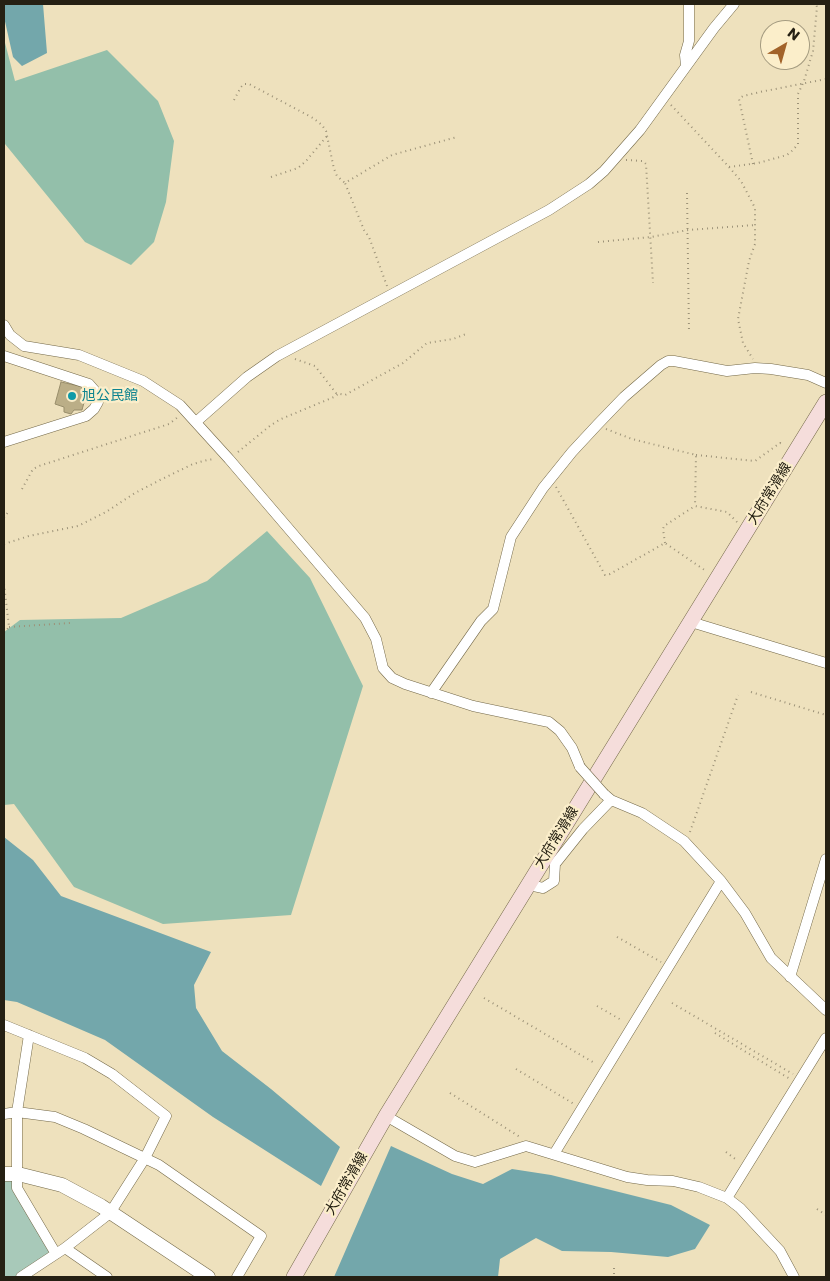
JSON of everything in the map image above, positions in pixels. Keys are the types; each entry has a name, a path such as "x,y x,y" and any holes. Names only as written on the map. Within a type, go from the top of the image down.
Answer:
{"main road":[{"name":"大府常滑線","path":"294,1277 386,1116 826,402"}],"street":[{"path":"686,66 686,56 690,41 690,4"},
{"path":"196,422 247,377 285,352 549,210 589,184 616,158 664,98 734,4"},
{"path":"4,325 10,335 24,346 79,355 143,381 180,405 228,457 365,618 376,639 382,668 392,678 473,706 550,722 560,731 572,748 580,767 608,797 642,813 684,841 721,881 745,913 771,958 826,1010"},
{"path":"4,356 89,384 96,392 98,402 94,410 86,416 4,442"},
{"path":"431,693 481,621 493,608 511,537 550,479 624,397 661,366 668,361 683,362 727,371 771,368 808,375 826,383"},
{"path":"691,622 826,663"},
{"path":"529,885 543,888 554,881 555,864 608,797"},
{"path":"790,977 826,859"},
{"path":"554,1154 721,881"},
{"path":"4,1025 85,1058 112,1074 166,1116 145,1158 110,1213 60,1251 21,1277"},
{"path":"29,1035 17,1112 17,1188 60,1251 102,1276"},
{"path":"727,1198 826,1038"},
{"path":"4,1114 17,1112 55,1117 84,1129 159,1165 261,1236 237,1277"},
{"path":"386,1116 455,1156 475,1162 526,1146 627,1176 647,1180 673,1181 699,1187 727,1198 740,1208 780,1252 794,1277"},
{"path":"4,1174 18,1174 62,1185 101,1206 208,1277"}],"path":[{"path":"729,167 753,164 787,155 798,144 798,94 813,51 816,4"},
{"path":"753,164 739,99 742,96 826,78"},
{"path":"234,100 241,87 244,84 249,84 313,118 322,125 327,136 334,169 337,176 345,183 364,230 369,237 390,295"},
{"path":"664,98 729,167 741,181 750,196 754,208 755,244 749,261 738,319 743,343 752,356 755,368"},
{"path":"270,177 298,168 327,136"},
{"path":"345,183 392,155 457,137"},
{"path":"616,158 643,161 646,164 653,283"},
{"path":"687,194 689,332"},
{"path":"598,242 688,230 755,226"},
{"path":"285,352 289,357 315,366 336,393 345,395 402,363 427,343 453,339 466,334"},
{"path":"4,544 29,536 78,526 106,512 135,493 193,464 228,457 271,425 338,394"},
{"path":"22,489 33,469 38,466 169,424 185,411"},
{"path":"598,424 615,434 696,455 755,461 780,443 784,443 785,447"},
{"path":"695,506 696,455"},
{"path":"550,479 605,575 665,543"},
{"path":"706,571 665,543 664,526 695,506 727,512 746,533"},
{"path":"4,518 8,512"},
{"path":"4,584 9,627 4,633"},
{"path":"9,627 70,623"},
{"path":"750,692 826,715"},
{"path":"684,841 688,837 738,695"},
{"path":"618,937 669,967"},
{"path":"484,998 606,1070"},
{"path":"672,1003 799,1082"},
{"path":"597,1006 632,1026"},
{"path":"715,1033 799,1082"},
{"path":"516,1069 582,1109"},
{"path":"450,1093 522,1138 526,1146"},
{"path":"817,1209 826,1215"},
{"path":"614,1268 614,1277"}],"green space":[{"path":"4,39 15,81 107,50 158,101 174,141 166,202 154,242 131,265 85,242 5,144"},
{"path":"267,531 310,578 363,686 291,915 163,924 74,887 14,804 4,805 4,632 20,620 121,618 207,581"},
{"path":"4,1174 18,1174 17,1188 56,1254 21,1277 4,1277"}],"water":[{"path":"4,4 43,4 47,53 22,66 13,57 4,17"},
{"path":"4,837 33,860 61,896 211,952 194,985 196,1008 222,1051 340,1147 321,1186 213,1117 105,1040 17,1002 4,1000"},
{"path":"391,1146 452,1174 483,1184 512,1169 551,1175 671,1205 710,1225 695,1249 668,1257 611,1252 562,1251 536,1238 500,1259 498,1277 334,1277"}],"building":[{"name":"旭公民館","path":"61,382 88,388 82,410 74,410 71,414 64,412 64,407 55,404"}],"place":[{"name":"旭公民館","path":"72,396"}]}
